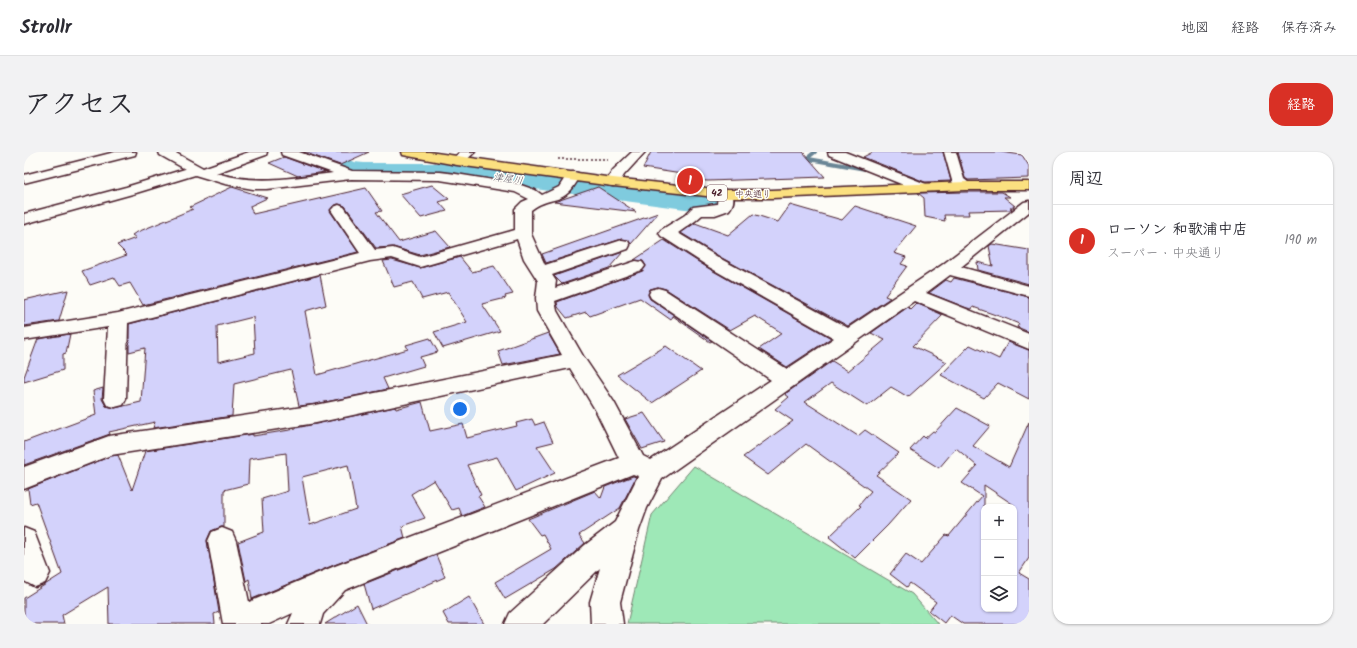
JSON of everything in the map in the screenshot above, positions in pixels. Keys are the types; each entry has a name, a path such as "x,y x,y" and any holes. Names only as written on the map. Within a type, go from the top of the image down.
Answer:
{"highway":[{"name":"中央通り","path":"408,152 457,161 532,171 569,183 613,182 725,194 772,194 966,186 1029,186"}],"street":[{"path":"24,179 130,152"},
{"path":"165,152 199,171 225,180 253,185 267,185 350,175 440,176 518,188 530,193 540,200"},
{"path":"24,219 199,171 261,152"},
{"path":"287,152 350,175"},
{"path":"457,161 469,152"},
{"path":"834,152 921,188"},
{"path":"950,152 958,181 966,186"},
{"path":"613,182 618,173 636,156"},
{"path":"569,183 560,193 528,204 523,209 522,234 533,259 547,281 544,298 547,312 575,360 644,467 635,506 625,530 605,602 607,624"},
{"path":"725,194 726,204 721,209 698,210 690,218 667,233 722,267 848,337"},
{"path":"222,541 238,622 335,580 644,467 787,380 948,269 1029,205"},
{"path":"339,210 370,256"},
{"path":"24,334 118,319 370,256 393,254 420,262 513,235 522,234"},
{"path":"542,272 622,245"},
{"path":"544,298 636,266"},
{"path":"948,269 1029,291"},
{"path":"658,294 787,380"},
{"path":"912,294 1029,342"},
{"path":"115,399 118,319"},
{"path":"24,478 109,446 316,414 575,360"},
{"path":"521,624 595,554 625,530"},
{"path":"24,541 35,573"},
{"path":"304,624 312,604 335,580"}],"path":[{"path":"532,171 537,165 549,158 636,156"}],"green space":[{"path":"694,466 912,594 938,624 627,624 652,515"}],"building":[{"path":"303,152 369,152 340,165"},
{"path":"651,152 803,152 825,177 708,181 688,180 688,175 643,168"},
{"path":"873,152 943,152 951,181 925,182 863,157"},
{"path":"958,152 1000,152 1022,155 1029,166 1029,178 968,180 965,178"},
{"path":"284,157 325,172 298,176 269,163"},
{"path":"432,185 449,199 439,202 447,211 421,218 400,194"},
{"path":"232,187 267,198 250,206 253,214 366,188 382,211 376,212 399,242 436,231 450,247 420,255 393,247 376,248 345,206 338,204 333,206 330,211 358,252 143,305 130,283 120,286 114,277 90,285 82,271 127,255 117,245 136,238 132,235 135,233 193,209 190,207"},
{"path":"598,187 636,212 554,202"},
{"path":"1002,192 1010,197 1004,197 1015,206 1013,206 1014,208 1010,208 1012,209 1011,210 968,211 969,215 944,215 945,221 925,217 924,198 918,193"},
{"path":"790,205 842,220 855,206 916,226 894,253 906,257 901,264 907,266 885,296 890,298 848,326 722,258 681,233 695,223 728,235 753,214 778,222"},
{"path":"658,213 631,244 628,240 622,239 546,263 542,254"},
{"path":"664,240 708,268 831,338 787,367 759,349 782,333 755,316 730,330 666,289 658,287 650,289 648,295 650,299 712,341 710,342 673,316 671,320 640,298 590,316 586,312 567,318 558,307 557,302 642,271 646,266 643,261 634,260"},
{"path":"992,244 1029,250 1029,284 978,270 977,262 993,266 989,246"},
{"path":"623,252 609,268 562,284 554,276"},
{"path":"460,257 472,272 494,266 513,294 505,296 506,298 482,304 500,331 443,348 434,332 467,322 448,292 422,299 413,282 394,287 383,261 392,260 420,268"},
{"path":"320,275 326,305 305,311 317,375 408,349 406,345 430,338 438,352 420,357 424,366 383,378 388,389 316,404 299,406 291,370 234,384 232,416 153,428 155,422 109,432 110,434 24,465 24,442 96,415 93,391 103,388 102,399 106,406 115,408 141,402 145,348 129,352 129,324","holes":["253,317 255,353 218,362 217,326"]},
{"path":"954,278 1029,297 1029,332 1017,327 1019,324 1007,319 973,307 972,309 967,308 929,293 946,280 951,282"},
{"path":"68,290 59,321 24,326 24,300"},
{"path":"916,303 943,315 913,346 947,362 908,397 891,387 867,406 831,383 805,402 858,436 865,430 899,453 876,475 911,499 888,525 855,558 829,537 861,506 859,505 871,491 806,444 768,475 743,457 793,421 775,409 789,397 785,394 832,361 848,371 885,340 871,333 908,307 910,309"},
{"path":"548,333 560,354 503,365 498,351"},
{"path":"70,334 66,353 63,354 63,370 24,382 24,377 38,339"},
{"path":"1008,342 1029,350 1029,399 998,383 984,398 941,375 970,345 999,359"},
{"path":"666,346 701,371 652,403 617,375"},
{"path":"422,402 430,431 463,424 467,438 517,426 516,423 532,419 535,425 544,422 553,442 537,446 555,473 516,491 497,457 467,465 481,495 478,496 485,507 462,516 459,508 452,510 434,480 411,494 425,518 402,526 405,538 334,565 252,599 249,579 246,581 238,542 264,532 262,499 288,491 286,453 249,459 248,484 224,490 224,527 211,531 207,540 219,612 214,614 215,624 109,624 108,587 62,615 64,624 24,624 24,598 62,574 36,502 30,504 28,489 111,456 118,455 132,490 145,451 253,434 253,436 296,429 395,407 396,409","holes":["348,465 356,509 310,525 302,477"]},
{"path":"957,408 990,426 973,446 1009,467 1029,422 1029,558 1019,573 1029,579 1029,624 963,624 950,615 944,623 929,611 936,602 910,583 907,587 890,574 906,554 921,564 946,535 949,536 982,496 962,483 977,466 956,448 939,468 910,450 923,436 925,438 933,431 935,432"},
{"path":"644,413 664,442 642,449 625,419"},
{"path":"633,476 636,477 620,508 579,535 585,543 556,569 505,599 495,582 551,549 543,534 540,535 528,519 595,491 601,498 605,487"},
{"path":"436,555 445,577 371,609 364,584"},
{"path":"469,597 484,624 449,624 443,613"},
{"path":"357,604 367,624 325,624"}],"waterway":[{"name":"津屋川","path":"307,152 350,168 364,170 445,170 685,202 705,203 711,201"},
{"path":"806,159 815,152"},
{"path":"806,159 871,170"},
{"path":"895,173 912,175"}],"place":[{"name":"ローソン 和歌浦中店","path":"690,181"}]}
